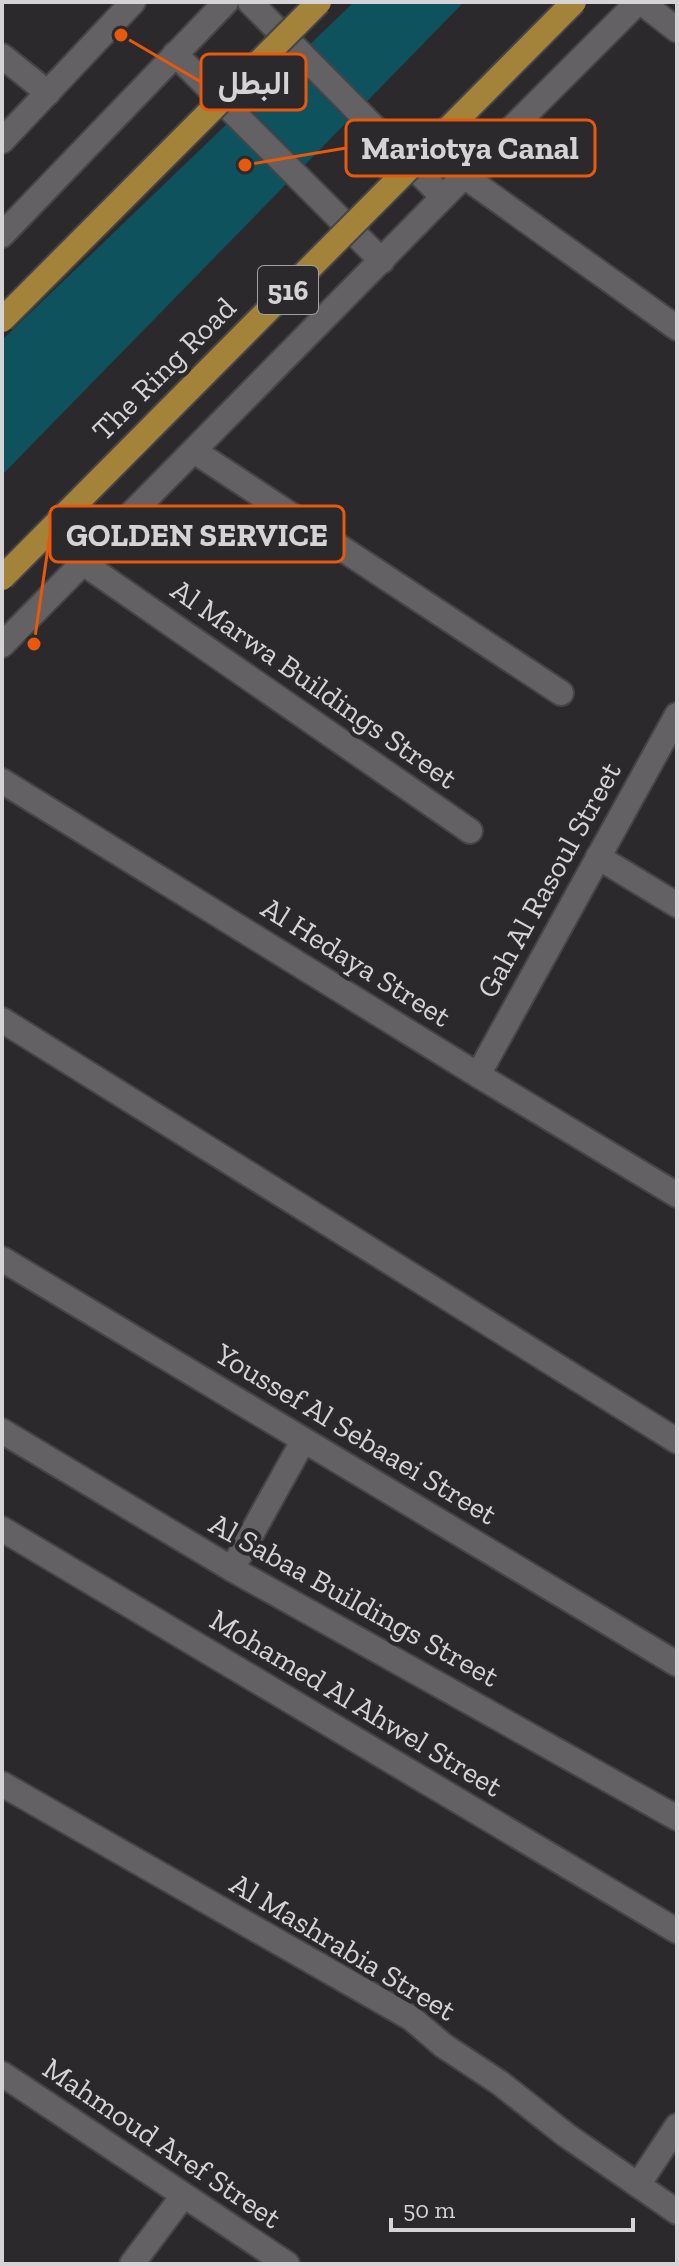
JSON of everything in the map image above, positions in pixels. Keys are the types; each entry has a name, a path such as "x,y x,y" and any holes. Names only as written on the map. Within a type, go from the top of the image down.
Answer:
{"highway":[{"path":"2,320 319,2"},
{"name":"The Ring Road","path":"2,578 574,2"}],"street":[{"path":"2,141 133,2"},
{"path":"2,235 226,2"},
{"path":"250,2 443,197"},
{"path":"2,645 639,2 677,30"},
{"path":"175,54 382,261"},
{"path":"2,56 48,93"},
{"path":"464,176 677,328"},
{"path":"194,451 561,693"},
{"name":"Al Marwa Buildings Street","path":"83,563 470,831"},
{"name":"Gah Al Rasoul Street","path":"478,1075 677,715"},
{"name":"Al Hedaya Street","path":"2,781 677,1195"},
{"path":"598,857 677,905"},
{"path":"2,1020 677,1441"},
{"name":"Youssef Al Sebaaei Street","path":"2,1259 677,1664"},
{"name":"Al Sabaa Buildings Street","path":"2,1431 232,1569 677,1818"},
{"path":"232,1569 303,1441"},
{"name":"Mohamed Al Ahwel Street","path":"2,1529 677,1931"},
{"name":"Al Mashrabia Street","path":"2,1784 411,2018 444,2046 500,2083 566,2135 677,2212"},
{"name":"Mahmoud Aref Street","path":"2,2074 287,2264"},
{"path":"638,2185 677,2126"},
{"path":"132,2264 183,2196"}],"water":[{"path":"354,2 464,2 2,475 2,340"}],"place":[{"name":"البطل","path":"121,35"},
{"name":"Mariotya Canal","path":"245,165"},
{"name":"GOLDEN SERVICE","path":"34,644"}]}
